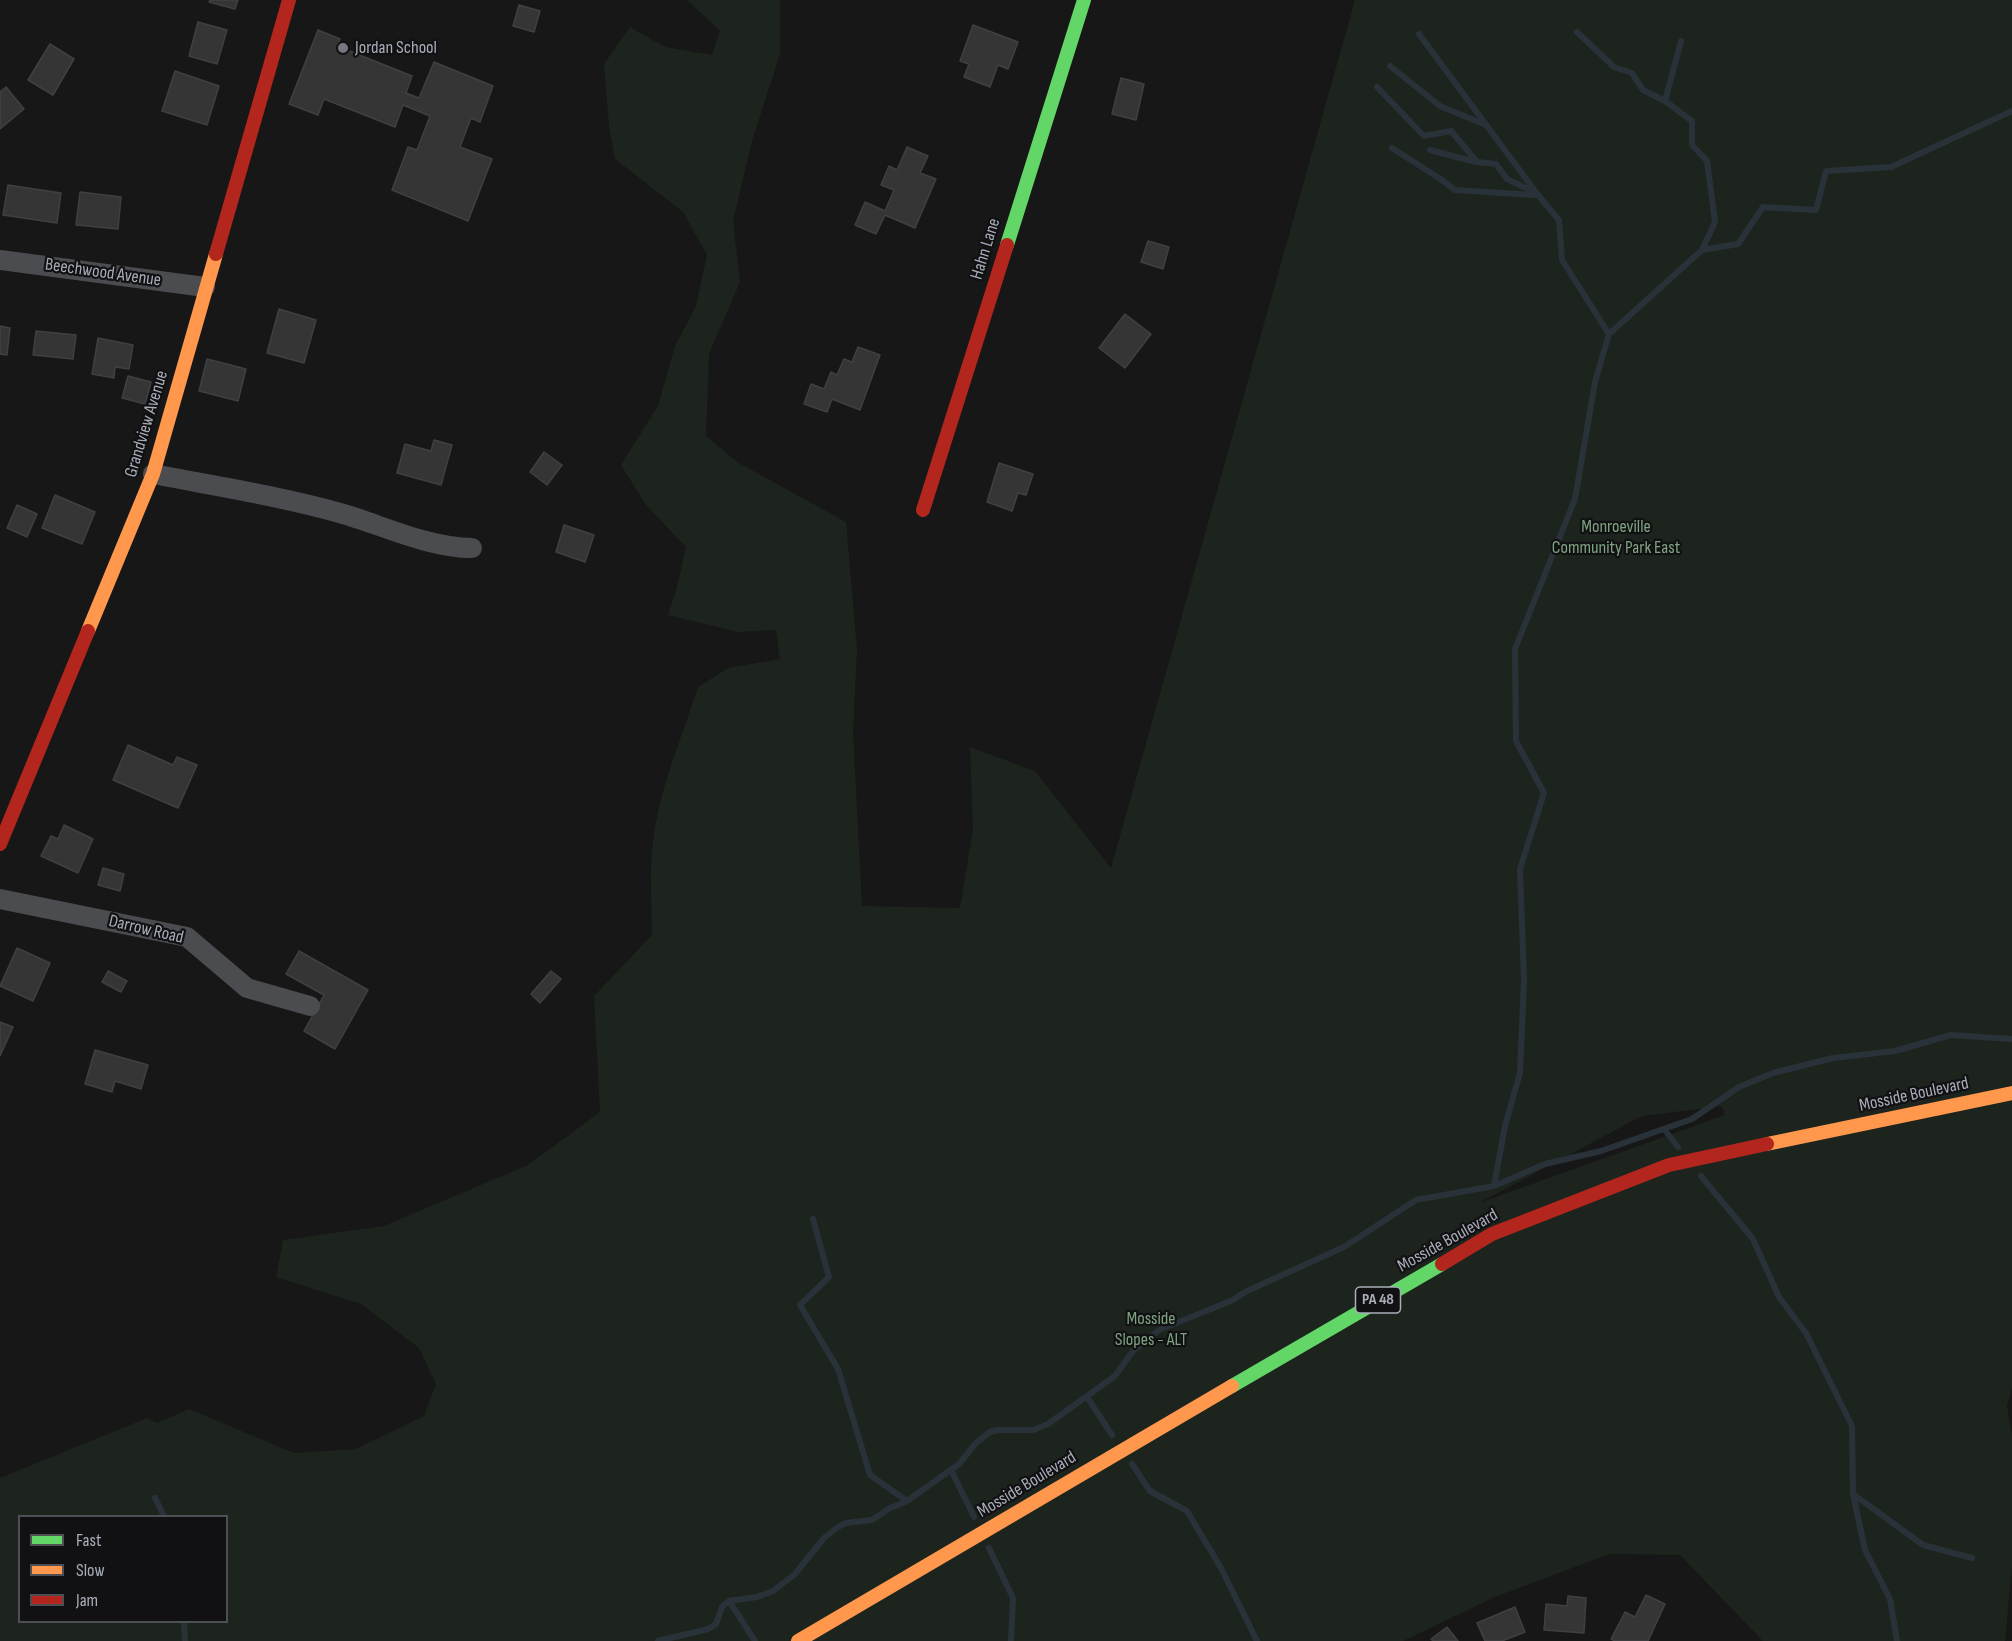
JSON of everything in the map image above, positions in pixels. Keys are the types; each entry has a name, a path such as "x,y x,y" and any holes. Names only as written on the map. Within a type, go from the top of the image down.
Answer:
{"street":[{"name":"Grandview Avenue","path":"0,844 153,474 289,0"},
{"name":"Hahn Lane","path":"923,510 1084,0"},
{"name":"Beechwood Avenue","path":"0,260 206,287"},
{"path":"153,474 284,500 340,513 446,546 472,548"},
{"name":"Darrow Road","path":"0,899 187,937 247,988 310,1006"},
{"name":"Mosside Boulevard","path":"798,1641 1492,1234 1669,1165 2012,1093"}],"green space":[{"path":"687,0 780,0 780,54 752,141 733,221 740,282 709,354 706,436 737,462 846,522 857,649 853,732 862,906 960,908 973,829 970,747 1035,771 1111,868 1355,0 2012,0 2012,1388 2007,1406 2012,1436 2012,1566 2005,1641 1763,1641 1680,1555 1609,1554 1495,1597 1403,1641 0,1641 0,1478 147,1418 157,1423 189,1409 294,1453 356,1449 424,1416 436,1384 419,1348 361,1304 276,1277 283,1240 384,1226 528,1165 600,1112 594,996 652,935 651,865 656,822 660,802 698,687 728,668 780,659 776,630 738,632 668,615 686,547 646,505 621,465 658,406 675,346 696,306 707,255 683,212 615,159 609,126 604,64 630,27 665,47 712,55 720,31","holes":["1722,1106 1725,1115 1479,1203 1642,1116"]}],"building":[{"path":"210,0 238,0 235,9 209,2"},
{"path":"519,5 540,11 534,32 513,26"},
{"path":"198,22 227,30 217,64 189,56"},
{"path":"973,25 1018,42 1008,69 998,65 990,87 964,77 969,64 960,61"},
{"path":"318,30 340,39 337,46 412,76 406,93 419,98 434,62 493,86 480,122 471,118 460,147 492,159 468,221 392,190 408,147 417,150 430,116 403,105 395,127 324,99 318,115 289,104"},
{"path":"50,44 74,59 53,95 28,80"},
{"path":"175,71 219,86 207,125 162,111"},
{"path":"1121,78 1144,84 1136,120 1112,114"},
{"path":"6,87 24,109 0,129 0,92"},
{"path":"907,147 928,156 920,173 936,179 915,228 885,215 876,234 855,225 865,202 885,211 894,190 881,185 889,166 897,170"},
{"path":"8,185 61,193 57,223 3,215"},
{"path":"80,192 121,197 118,229 76,225"},
{"path":"1148,241 1169,247 1163,269 1141,262"},
{"path":"279,309 316,320 304,363 267,353"},
{"path":"1125,314 1151,334 1125,368 1099,348"},
{"path":"0,326 10,328 7,355 0,354"},
{"path":"36,331 76,335 73,359 33,355"},
{"path":"98,338 133,345 129,369 115,367 114,378 92,374"},
{"path":"858,347 880,355 860,410 832,399 827,412 804,404 811,384 824,389 831,372 837,375 844,359 852,362"},
{"path":"207,359 246,369 238,401 199,391"},
{"path":"128,376 151,382 145,404 122,398"},
{"path":"434,440 452,445 441,485 397,473 405,444 431,451"},
{"path":"544,452 562,465 547,485 530,472"},
{"path":"999,463 1033,474 1026,495 1018,493 1012,511 987,502"},
{"path":"55,495 95,512 82,544 42,528"},
{"path":"17,505 37,514 27,537 7,528"},
{"path":"564,525 594,535 585,562 556,552"},
{"path":"128,745 173,765 177,757 197,765 178,808 113,780"},
{"path":"64,825 93,839 78,873 41,856 51,836 58,839"},
{"path":"103,868 124,874 120,891 98,885"},
{"path":"17,948 50,963 33,1001 0,986"},
{"path":"299,951 368,990 335,1049 304,1031 324,995 286,974"},
{"path":"108,971 127,981 121,992 102,982"},
{"path":"551,971 561,979 540,1003 531,994"},
{"path":"0,1022 13,1027 0,1056"},
{"path":"95,1050 148,1065 141,1089 115,1081 112,1092 85,1084"},
{"path":"1646,1595 1665,1604 1648,1641 1611,1639 1625,1612 1635,1617"},
{"path":"1568,1596 1586,1598 1584,1633 1544,1630 1546,1604 1567,1606"},
{"path":"1515,1607 1525,1632 1502,1641 1485,1641 1477,1623"},
{"path":"1447,1627 1458,1641 1433,1641 1431,1639"}],"waterway":[{"path":"1577,32 1614,67 1632,73 1643,90 1665,101"},
{"path":"1419,34 1559,220 1562,260 1609,334"},
{"path":"1681,41 1665,101 1692,121 1692,145 1707,161 1715,222 1702,250"},
{"path":"1390,66 1440,106 1486,125"},
{"path":"1377,87 1424,136 1451,131 1477,162 1496,164 1507,179 1536,193"},
{"path":"1494,1186 1505,1126 1520,1073 1524,980 1520,869 1544,793 1516,741 1515,649 1575,499 1595,382 1609,334 1702,250 1738,244 1763,207 1816,210 1826,171 1891,167 2012,111"},
{"path":"1392,148 1455,190 1534,195"},
{"path":"1430,150 1476,162"},
{"path":"658,1641 708,1629 716,1624 722,1607 729,1601 757,1597 773,1591 795,1574 824,1538 838,1527 846,1523 872,1520 890,1508 907,1501 959,1464 976,1443 990,1432 1033,1430 1048,1424 1115,1376 1133,1351 1159,1330 1233,1300 1245,1292 1344,1247 1416,1200 1494,1186 1545,1164 1601,1151 1692,1119 1739,1087 1773,1073 1833,1058 1895,1051 1951,1035 2012,1039"},
{"path":"1664,1129 1678,1147"},
{"path":"1701,1176 1753,1239 1779,1297 1806,1333 1852,1426 1853,1494 1865,1550 1890,1599 1897,1641"},
{"path":"813,1219 829,1277 800,1305 838,1369 870,1475 907,1501"},
{"path":"1087,1397 1112,1435"},
{"path":"1132,1464 1150,1491 1187,1511 1221,1568 1257,1641"},
{"path":"951,1470 974,1517"},
{"path":"1853,1494 1923,1545 1972,1558"},
{"path":"155,1498 164,1515"},
{"path":"989,1548 1013,1598 1011,1641"},
{"path":"729,1601 755,1641"},
{"path":"184,1623 185,1641"}],"traffic: fast":[{"path":"1007,245 1084,0"},
{"path":"1232,1386 1442,1264"}],"traffic: slow":[{"path":"88,631 153,474 216,254"},
{"path":"1767,1144 2012,1093"},
{"path":"798,1641 1232,1386"}],"traffic: jam":[{"path":"216,254 289,0"},
{"path":"923,510 1007,245"},
{"path":"0,844 88,631"},
{"path":"1442,1264 1492,1234 1669,1165 1767,1144"}],"place":[{"name":"Jordan School","path":"343,48"}],"park label":[{"name":"Monroeville Community Park East","path":"1616,537"},
{"name":"Mosside Slopes - ALT","path":"1151,1329"}]}
